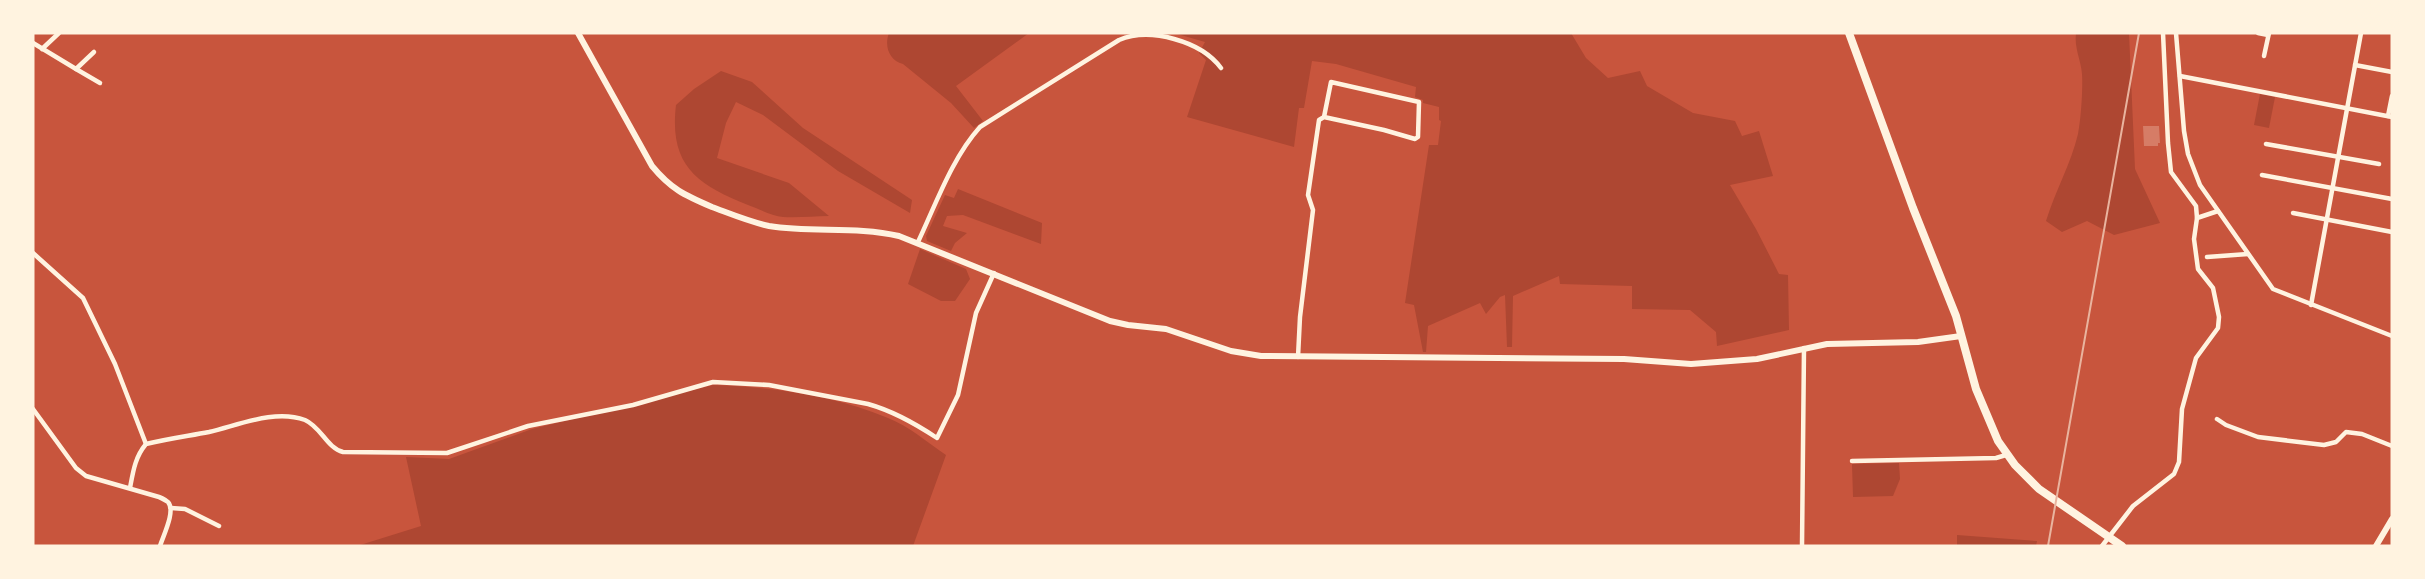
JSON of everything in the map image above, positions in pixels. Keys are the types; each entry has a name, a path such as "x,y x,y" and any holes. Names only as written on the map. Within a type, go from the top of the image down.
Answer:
{"highway":[{"path":"1849,33 1961,336 1976,389 2006,455 2026,478 2047,496 2122,546"}],"street":[{"path":"42,49 59,33"},
{"path":"578,33 652,166 667,184 688,197 769,226 878,231 918,242 1110,321 1166,329 1242,354 1298,357 1624,359 1691,364 1757,359 1827,344 1918,342 1961,336"},
{"path":"2102,546 2133,506 2174,474 2177,469 2182,409 2196,357 2218,328 2219,317 2213,288 2198,269 2194,239 2196,206 2171,172 2163,33"},
{"path":"2176,33 2188,154 2200,185 2272,289 2392,336"},
{"path":"2258,33 2269,34 2264,56"},
{"path":"2312,304 2361,33"},
{"path":"918,242 951,172 980,127 1119,40 1144,34 1190,44 1214,58 1221,68"},
{"path":"33,43 100,83"},
{"path":"76,69 94,52"},
{"path":"2355,65 2392,72"},
{"path":"2180,76 2390,116 2392,96"},
{"path":"1298,357 1300,317 1313,210 1308,195 1320,120 1324,117 1331,82 1419,102 1418,137 1415,139 1324,117"},
{"path":"2266,144 2379,164"},
{"path":"2262,175 2392,199"},
{"path":"2197,218 2218,211"},
{"path":"2293,213 2392,232"},
{"path":"33,253 83,298 115,364 146,444"},
{"path":"2207,257 2248,254"},
{"path":"130,488 139,452 146,444 275,417 307,421 316,427 336,450 343,452 447,453 528,426 633,405 713,382 769,385 868,404 883,408 937,438 949,417 963,382 976,313 994,273"},
{"path":"1802,546 1804,348"},
{"path":"33,409 76,468 86,476 159,497 168,502 171,508 160,546"},
{"path":"2217,419 2226,425 2258,437 2331,445 2346,432 2353,432 2392,446"},
{"path":"1852,461 1996,458 2006,455"},
{"path":"171,508 184,509 219,526"},
{"path":"2376,546 2392,519"}],"shaded area":[{"path":"889,33 1029,33 956,86 983,121 974,128 951,103 891,56 887,43"},
{"path":"1174,33 1571,33 1586,58 1608,78 1640,71 1647,86 1693,113 1735,121 1742,136 1759,131 1773,176 1730,185 1779,274 1788,275 1789,330 1717,346 1716,332 1690,310 1632,309 1632,286 1560,284 1559,276 1513,296 1512,347 1507,347 1505,295 1500,297 1486,314 1480,303 1428,326 1426,352 1423,352 1414,305 1405,303 1429,145 1438,145 1441,121 1439,120 1439,107 1423,103 1423,100 1415,97 1416,87 1336,64 1312,61 1304,108 1299,108 1294,147 1187,117 1206,60 1199,53 1205,42"},
{"path":"2076,33 2129,33 2135,169 2160,223 2114,235 2087,221 2062,232 2046,221 2075,145 2079,128 2082,80"},
{"path":"721,71 752,82 803,128 912,200 910,213 838,171 763,115 736,102 726,123 717,158 789,183 829,216 783,217 774,215 730,197 701,180 690,170 677,143 676,105 694,89"},
{"path":"2260,94 2275,97 2269,128 2254,125"},
{"path":"958,189 1042,223 1041,244 963,215 947,216 943,226 967,233 955,243 951,251 927,241 926,236 945,195 954,198"},
{"path":"920,249 966,269 970,279 955,301 941,301 908,284"},
{"path":"713,385 780,390 846,403 896,421 946,455 913,546 357,546 421,526 406,457 449,459 532,429"},
{"path":"1899,463 1900,479 1893,496 1853,497 1852,464"},
{"path":"1957,535 2037,541 2036,546 1957,546"}],"building":[{"path":"2143,126 2159,126 2160,143 2158,146 2144,146"}],"railway":[{"path":"2048,546 2139,33"}]}
